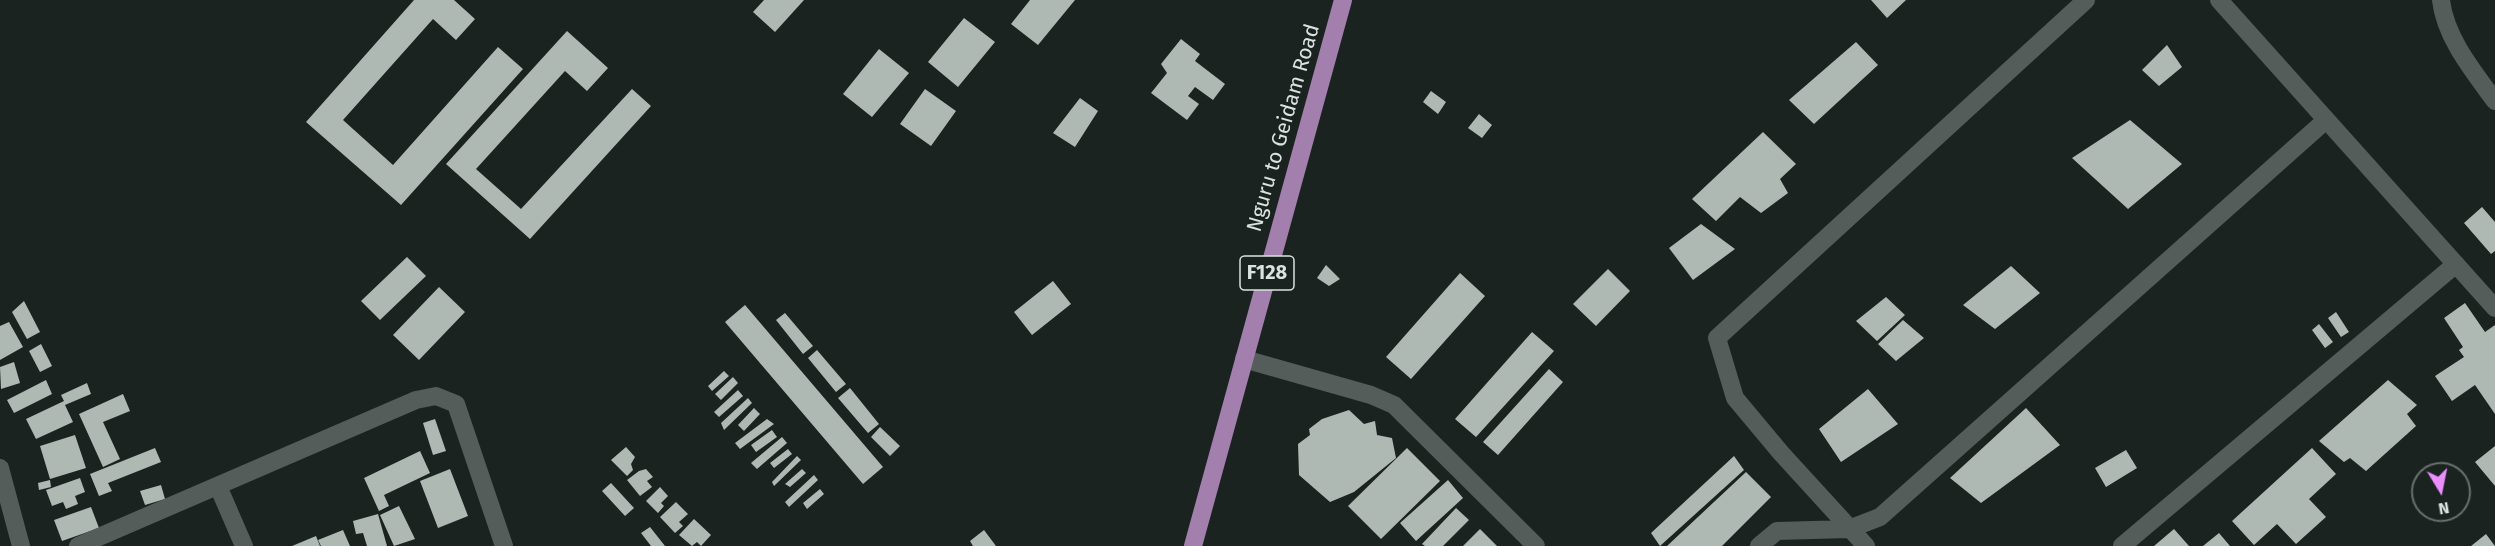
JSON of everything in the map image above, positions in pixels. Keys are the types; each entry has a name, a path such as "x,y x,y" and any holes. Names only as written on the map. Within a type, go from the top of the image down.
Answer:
{"main road":[{"name":"Nguru to Geidam Road","path":"1193,546 1342,0"}],"street":[{"path":"1866,546 1735,398 1717,338 2086,0"},
{"path":"2219,0 2495,308"},
{"path":"2440,0 2442,11 2465,60 2495,101"},
{"path":"1760,546 1777,531 1849,528 1880,517 2326,120"},
{"path":"2122,546 2456,264"},
{"path":"1244,359 1371,395 1394,405 1536,546"},
{"path":"78,546 416,400 436,396 456,404 504,546"},
{"path":"0,468 21,546"},
{"path":"218,486 244,546"}],"building":[{"path":"414,0 454,0 475,19 456,40 433,19 343,120 393,165 498,47 523,69 401,205 306,122"},
{"path":"764,0 804,0 775,32 753,12"},
{"path":"1030,0 1075,0 1038,45 1011,24"},
{"path":"1871,0 1906,0 1887,18"},
{"path":"964,18 995,42 958,87 928,62"},
{"path":"567,31 608,68 587,91 565,71 476,169 521,209 632,89 651,106 530,239 446,164"},
{"path":"1181,39 1200,54 1195,61 1225,84 1213,100 1195,87 1188,96 1199,104 1187,120 1151,93 1167,73 1161,64"},
{"path":"1856,42 1878,65 1814,124 1789,100"},
{"path":"2167,45 2182,67 2159,86 2142,70"},
{"path":"879,49 909,73 872,117 843,94"},
{"path":"925,89 956,111 931,146 900,124"},
{"path":"1431,91 1446,102 1438,114 1423,102"},
{"path":"1080,98 1098,111 1075,147 1053,133"},
{"path":"1479,114 1492,125 1482,138 1468,128"},
{"path":"2130,120 2182,164 2128,209 2072,158"},
{"path":"1763,132 1796,164 1780,179 1788,193 1761,213 1740,197 1716,221 1692,199"},
{"path":"2482,207 2495,222 2495,251 2491,254 2464,223"},
{"path":"1701,224 1735,249 1693,280 1669,248"},
{"path":"407,257 426,276 380,320 361,301"},
{"path":"1326,265 1340,279 1329,286 1317,278"},
{"path":"2011,266 2040,293 1995,329 1963,305"},
{"path":"1608,269 1630,291 1596,326 1573,304"},
{"path":"1460,273 1485,296 1411,379 1386,357"},
{"path":"1053,281 1071,304 1032,335 1014,312"},
{"path":"439,287 465,312 419,360 393,335"},
{"path":"1886,297 1905,315 1877,341 1856,321"},
{"path":"24,301 40,332 27,339 12,312"},
{"path":"2465,303 2485,332 2495,325 2495,414 2475,385 2452,401 2435,376 2464,357 2459,350 2463,347 2444,318"},
{"path":"745,305 883,467 863,484 725,322"},
{"path":"2336,312 2349,332 2341,337 2328,318"},
{"path":"785,313 813,346 803,354 776,320"},
{"path":"1903,320 1924,338 1896,361 1878,344"},
{"path":"9,322 23,347 0,360 0,326"},
{"path":"2319,324 2333,342 2325,348 2312,330"},
{"path":"1532,332 1554,351 1476,437 1455,419"},
{"path":"41,344 52,366 40,372 29,351"},
{"path":"817,350 846,384 836,392 808,358"},
{"path":"14,362 20,383 1,389 0,367"},
{"path":"1549,369 1563,382 1498,455 1483,442"},
{"path":"724,371 729,376 712,391 708,386"},
{"path":"733,377 738,383 721,400 715,394"},
{"path":"46,380 52,394 14,413 7,400"},
{"path":"2388,380 2417,405 2407,414 2416,426 2366,471 2350,458 2344,462 2319,441"},
{"path":"87,383 91,394 65,405 73,422 36,439 26,419 64,401 61,395"},
{"path":"850,388 879,424 868,433 838,398"},
{"path":"1868,389 1898,424 1841,462 1819,429"},
{"path":"738,390 743,396 719,417 714,412"},
{"path":"123,394 130,411 103,422 120,459 103,467 79,414"},
{"path":"748,398 752,403 724,430 721,423"},
{"path":"754,408 760,414 744,431 738,425"},
{"path":"2026,408 2060,445 1981,503 1950,478"},
{"path":"1349,410 1364,424 1375,421 1377,435 1392,438 1396,458 1354,492 1330,502 1299,475 1298,444 1310,435 1309,429 1322,419"},
{"path":"435,419 446,451 433,455 423,423"},
{"path":"767,419 774,424 740,449 735,443"},
{"path":"880,427 900,446 890,456 871,437"},
{"path":"772,430 777,437 756,452 751,445"},
{"path":"75,435 86,468 50,479 40,446"},
{"path":"782,437 787,443 757,469 751,463"},
{"path":"2495,446 2495,486 2475,462"},
{"path":"626,447 635,457 631,464 633,470 627,476 611,460"},
{"path":"155,448 161,462 108,483 112,491 99,496 90,474"},
{"path":"1407,448 1440,481 1381,539 1348,506"},
{"path":"2312,448 2336,474 2309,499 2326,517 2296,544 2277,524 2254,545 2232,521"},
{"path":"788,449 792,454 774,468 770,463"},
{"path":"2126,450 2137,468 2106,487 2095,468"},
{"path":"420,451 430,473 384,495 389,506 379,511 364,478"},
{"path":"797,456 801,460 774,486 772,482"},
{"path":"1734,456 1744,470 1660,546 1651,533"},
{"path":"450,469 468,516 438,528 420,481"},
{"path":"646,469 653,477 647,481 652,487 640,496 627,480"},
{"path":"802,469 806,473 790,487 785,484"},
{"path":"1746,472 1771,497 1722,546 1667,546"},
{"path":"814,475 818,480 789,507 785,502"},
{"path":"80,478 85,492 75,496 78,504 66,509 63,502 52,506 46,490"},
{"path":"50,480 51,487 39,490 38,483"},
{"path":"1448,480 1463,498 1416,541 1400,523"},
{"path":"611,483 634,508 625,516 602,491"},
{"path":"161,485 165,499 145,505 140,491"},
{"path":"660,487 668,496 661,503 664,506 658,513 646,501"},
{"path":"820,489 824,494 807,509 803,503"},
{"path":"676,502 688,514 679,522 683,526 675,533 660,517"},
{"path":"399,506 415,539 394,546 380,515"},
{"path":"91,507 99,528 62,541 54,520"},
{"path":"1456,508 1469,520 1443,546 1422,544"},
{"path":"378,514 387,546 367,546 363,533 356,534 353,521"},
{"path":"694,519 711,535 701,546 697,542 692,546 679,535"},
{"path":"650,527 665,546 651,546 641,533"},
{"path":"1480,529 1497,546 1463,546"},
{"path":"2174,529 2189,546 2154,546"},
{"path":"343,530 350,546 321,546 318,540"},
{"path":"984,530 996,546 973,546 970,541"},
{"path":"2219,533 2230,546 2203,546"},
{"path":"2486,534 2495,546 2471,546"},
{"path":"316,536 320,546 292,546"}]}
